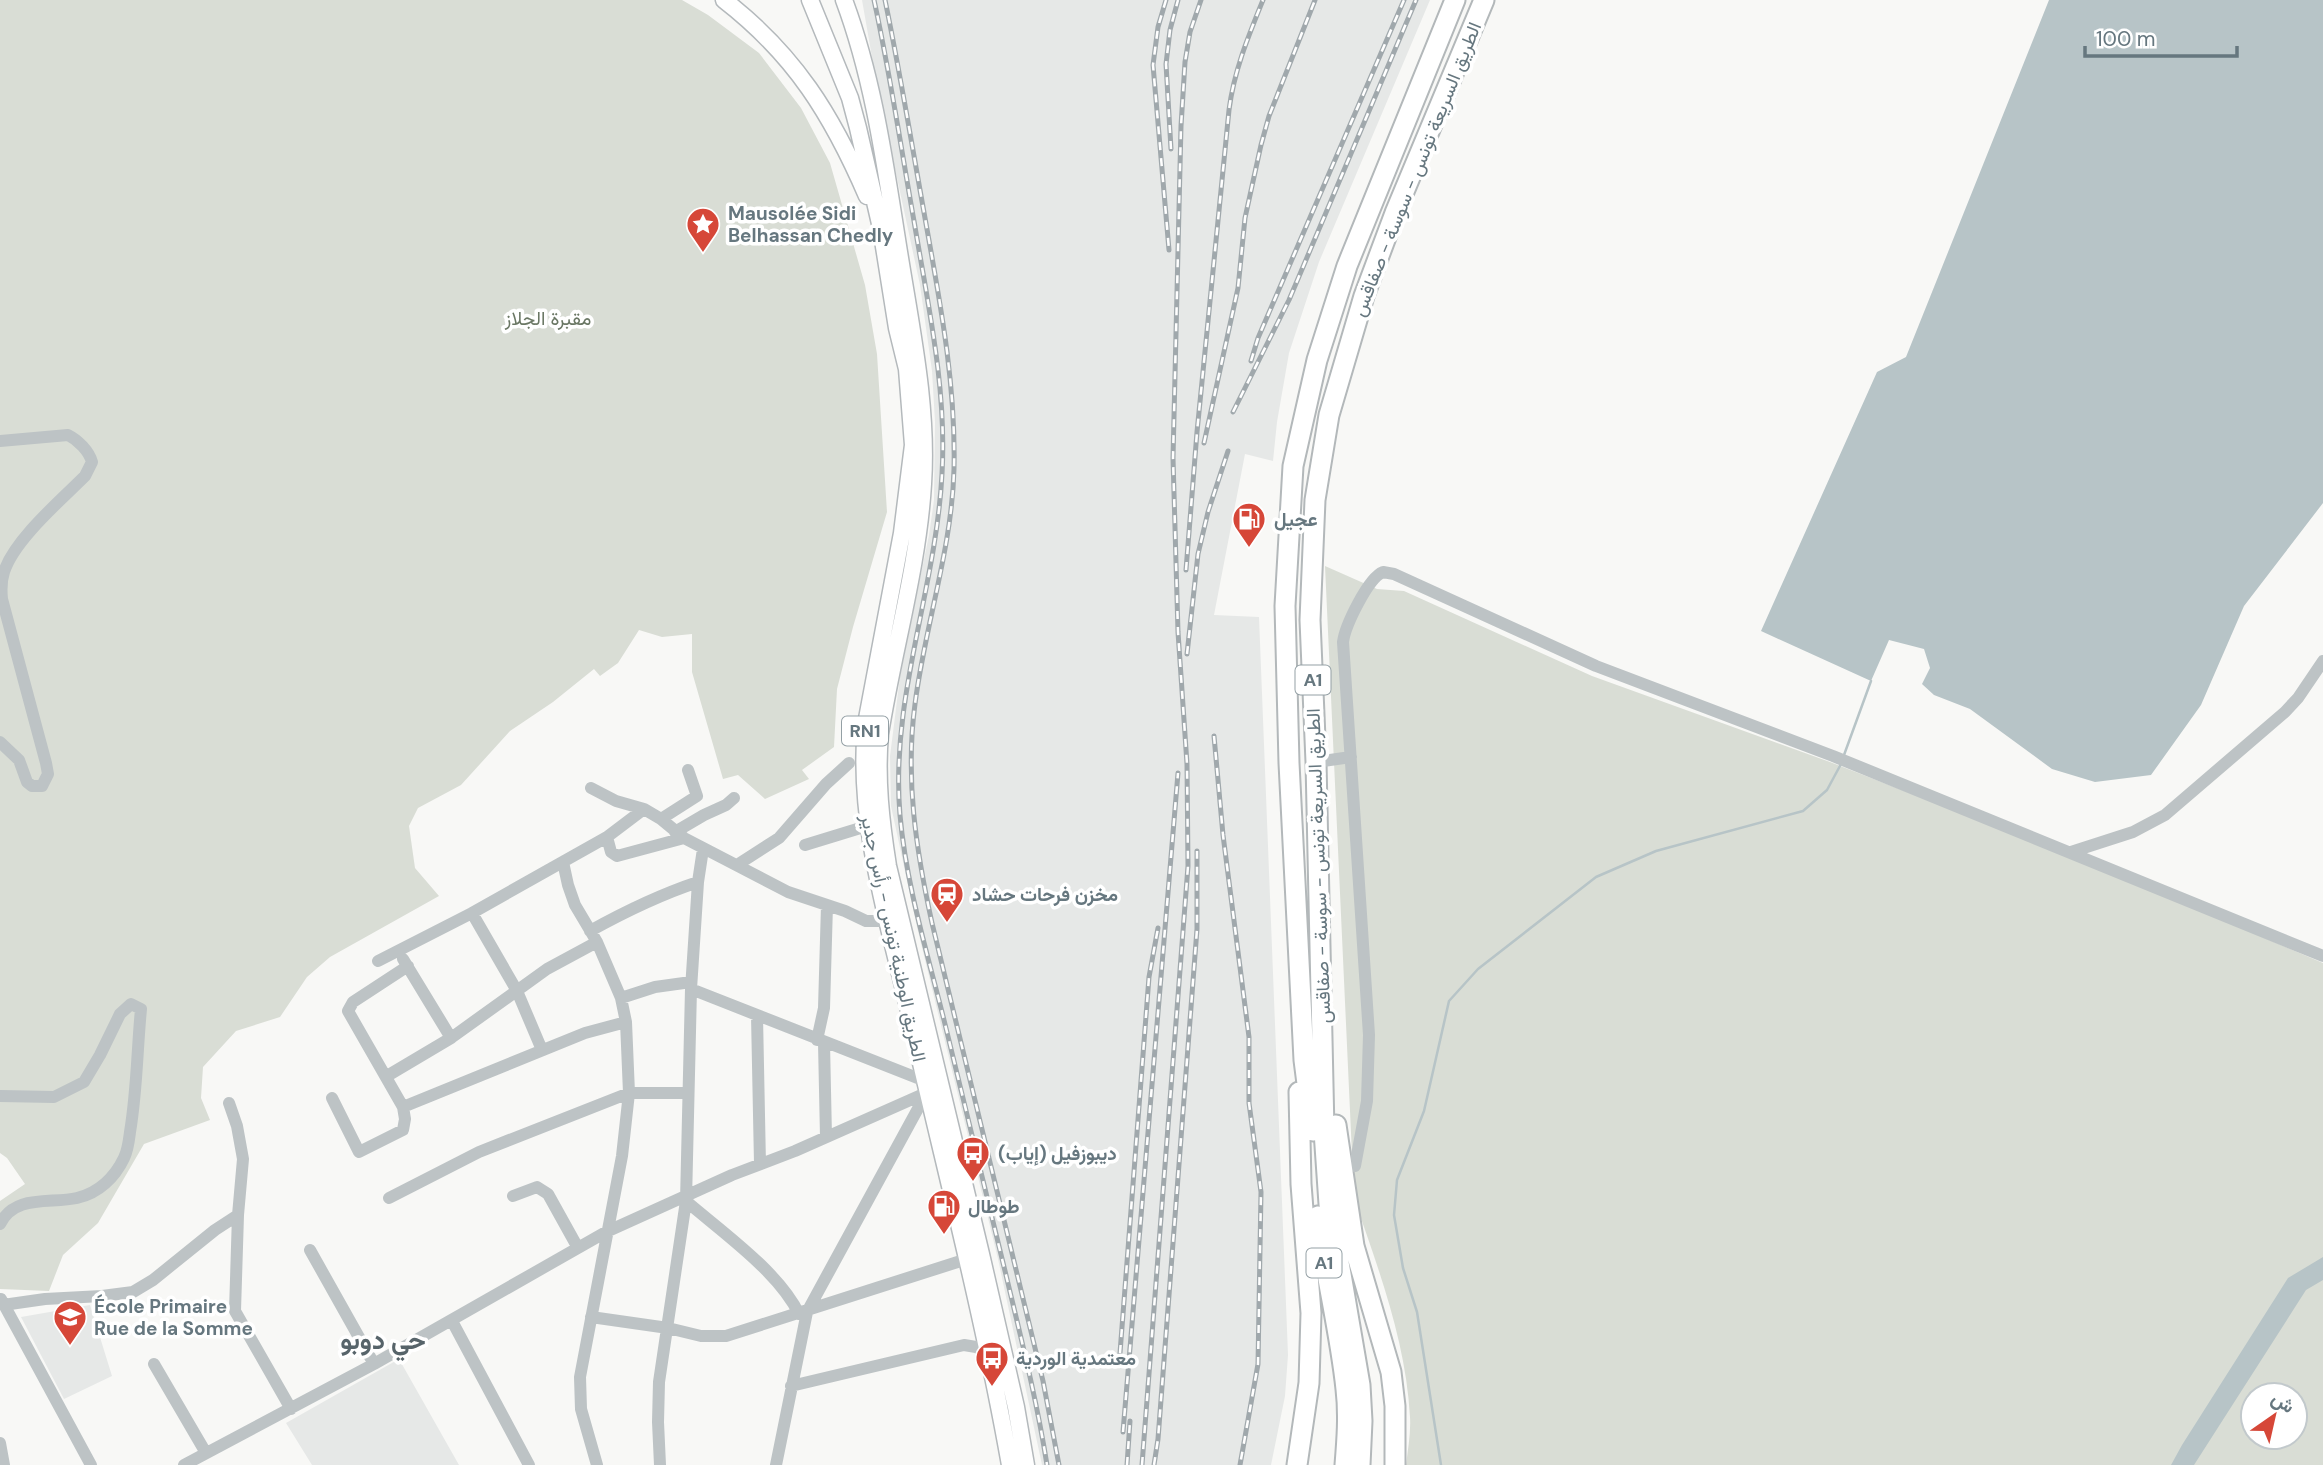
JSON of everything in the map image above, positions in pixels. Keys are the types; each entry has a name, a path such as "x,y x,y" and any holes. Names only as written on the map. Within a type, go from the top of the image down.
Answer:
{"highway":[{"name":"الطريق السريعة تونس - سوسة - صفاقس","path":"1345,1465 1348,1420 1346,1388 1324,1261 1317,1205 1313,1123 1304,1060 1284,606 1293,466 1317,360 1346,266 1455,0"},
{"name":"الطريق السريعة تونس - سوسة - صفاقس","path":"1360,1465 1360,1385 1329,1204 1310,620 1315,500 1329,415 1364,296 1395,213 1484,0"},
{"path":"1297,1465 1309,1383 1311,1314 1298,1127 1299,1081 1304,1060"},
{"path":"1323,1069 1338,1134 1342,1177 1354,1246 1391,1372 1395,1406 1395,1465"}],"main road":[{"path":"724,0 769,38 813,92 848,152 881,228"},
{"name":"الطريق الوطنية تونس - رأس جدير","path":"810,0 849,98 869,173 907,369 913,445 902,534 866,724 863,754 867,826 888,921 1016,1407 1027,1465"},
{"name":"الطريق الوطنية تونس - رأس جدير","path":"844,0 877,120 916,351 925,450 920,516 887,686 877,765 881,821 931,1087 999,1399 1010,1465"}],"street":[{"path":"0,441 68,435 74,438 92,462 85,475 18,546 4,571 1,585 2,599 46,763 48,774 42,786 33,786 27,782 19,760 0,742"},
{"path":"1355,1166 1367,1101 1369,1035 1344,635 1372,579 1383,572 1394,574 1596,666 1833,756 2323,956"},
{"path":"2071,852 2133,832 2165,816 2285,712 2323,661"},
{"path":"1316,762 1352,757"},
{"path":"737,865 779,838 826,783 849,763"},
{"path":"661,819 697,796 688,770"},
{"path":"591,788 617,801 644,809 703,849 788,892 866,921 888,921"},
{"path":"607,837 611,852 617,856 679,835 704,815 726,805 734,798"},
{"path":"378,961 472,913 607,837 644,809"},
{"path":"805,845 867,826"},
{"path":"660,1465 658,1399 686,1198 691,985 703,849"},
{"path":"563,862 575,905 594,936 621,998 626,1022 629,1093 622,1156 606,1232 579,1392 585,1426 597,1465"},
{"path":"387,1076 451,1038 594,936 660,894 698,882"},
{"path":"826,1137 821,1041 827,905"},
{"path":"472,913 517,991 542,1050"},
{"path":"397,950 451,1038"},
{"path":"332,1098 359,1152 403,1130 405,1119 402,1107 387,1076 348,1011 353,1002 408,966"},
{"path":"621,998 654,987 691,985 757,1016 931,1087"},
{"path":"0,1096 54,1097 84,1082 120,1014 131,1004 141,1009 134,1108 126,1155 114,1176 97,1190 77,1198 17,1205 0,1224"},
{"path":"757,1016 760,1164"},
{"path":"402,1107 585,1033 626,1022"},
{"path":"184,1465 452,1321 606,1232 795,1151 931,1087"},
{"path":"776,1465 803,1313 931,1087"},
{"path":"389,1198 479,1152 629,1093 688,1093"},
{"path":"229,1103 237,1126 243,1159 235,1311 291,1409"},
{"path":"513,1196 537,1187 548,1194 578,1248"},
{"path":"686,1198 772,1276 803,1313"},
{"path":"91,1465 5,1319 1,1301 133,1292 153,1280 238,1215"},
{"path":"310,1250 374,1364"},
{"path":"592,1317 668,1328 701,1336 726,1336 967,1259"},
{"path":"452,1321 529,1465"},
{"path":"792,1386 964,1345 987,1353"},
{"path":"154,1364 206,1453"},
{"path":"0,1443 4,1465"}],"shaded area":[{"path":"862,0 1430,0 1319,262 1289,353 1273,461 1245,454 1214,615 1259,617 1288,1355 1285,1396 1271,1465 1042,1465 998,1259 917,927 891,806 890,756 900,677 934,500 935,422 932,371 920,285 876,80"},
{"path":"2049,0 2323,0 2323,503 2244,606 2201,705 2151,775 2095,782 2052,769 1970,709 1934,695 1922,684 1930,668 1924,649 1889,640 1871,681 1761,631 1877,372 1906,357"},
{"path":"2323,1257 2323,1280 2306,1290 2248,1381 2239,1381 2239,1395 2194,1465 2171,1465 2182,1445 2288,1278"},
{"name":"École Primaire Rue de la Somme","path":"90,1305 112,1376 64,1399 21,1317"},
{"path":"399,1359 459,1465 312,1465 286,1423"}],"green space":[{"name":"مقبرة الجلاز","path":"0,0 682,0 708,15 759,53 801,108 830,163 865,285 877,354 887,512 837,689 834,747 802,770 809,779 765,799 738,775 723,779 692,672 692,634 662,637 639,630 618,663 600,676 594,669 553,702 510,731 461,785 418,808 409,826 415,868 439,896 330,957 307,977 280,1017 236,1031 203,1067 201,1098 210,1120 144,1144 98,1223 63,1255 49,1291 0,1289 0,1201 25,1184 7,1158 0,1153"},
{"path":"1325,566 1377,589 1404,591 1592,676 1830,762 2094,865 2323,963 2323,1465 1406,1465 1410,1423 1403,1361 1354,1198"}],"waterway":[{"path":"1844,755 1871,681"},
{"path":"1441,1465 1417,1312 1403,1268 1394,1215 1397,1180 1424,1111 1449,1001 1478,969 1596,877 1656,851 1803,811 1827,790 1841,764"}],"railway":[{"path":"874,0 930,316 942,410 942,474 938,517 907,686 902,728 899,771 903,841 918,918 1023,1346 1047,1465"},
{"path":"885,0 941,312 950,374 954,437 954,469 948,528 919,675 912,732 912,787 917,841 932,923 1043,1381 1059,1465"},
{"path":"1166,0 1158,27 1153,65 1169,250"},
{"path":"1171,149 1166,64 1170,30 1178,0"},
{"path":"1142,1465 1188,866 1187,764 1178,632 1173,458 1181,126 1185,62 1190,32 1201,0"},
{"path":"1186,570 1229,110 1238,68 1263,0"},
{"path":"1204,443 1238,288 1245,218 1261,145 1269,116 1315,0"},
{"path":"1251,361 1258,338 1404,0"},
{"path":"1233,412 1289,300 1416,0"},
{"path":"1187,654 1198,554 1208,512 1228,451"},
{"path":"1214,736 1223,835 1249,1037 1249,1103 1261,1192 1258,1364 1240,1465"},
{"path":"1123,1432 1178,773"},
{"path":"1154,1465 1197,929 1197,851"},
{"path":"1120,1353 1149,977 1158,928"},
{"path":"1127,1465 1130,1421"}],"place":[{"name":"Mausolée Sidi Belhassan Chedly","path":"703,254"},
{"name":"عجيل","path":"1249,549"},
{"name":"مخزن فرحات حشاد","path":"947,924"},
{"name":"ديبوزفيل (إياب)","path":"973,1183"},
{"name":"طوطال","path":"944,1236"},
{"name":"École Primaire Rue de la Somme","path":"70,1347"},
{"name":"معتمدية الوردية","path":"992,1388"}],"district":[{"name":"حي دوبو","path":"383,1340"}]}
